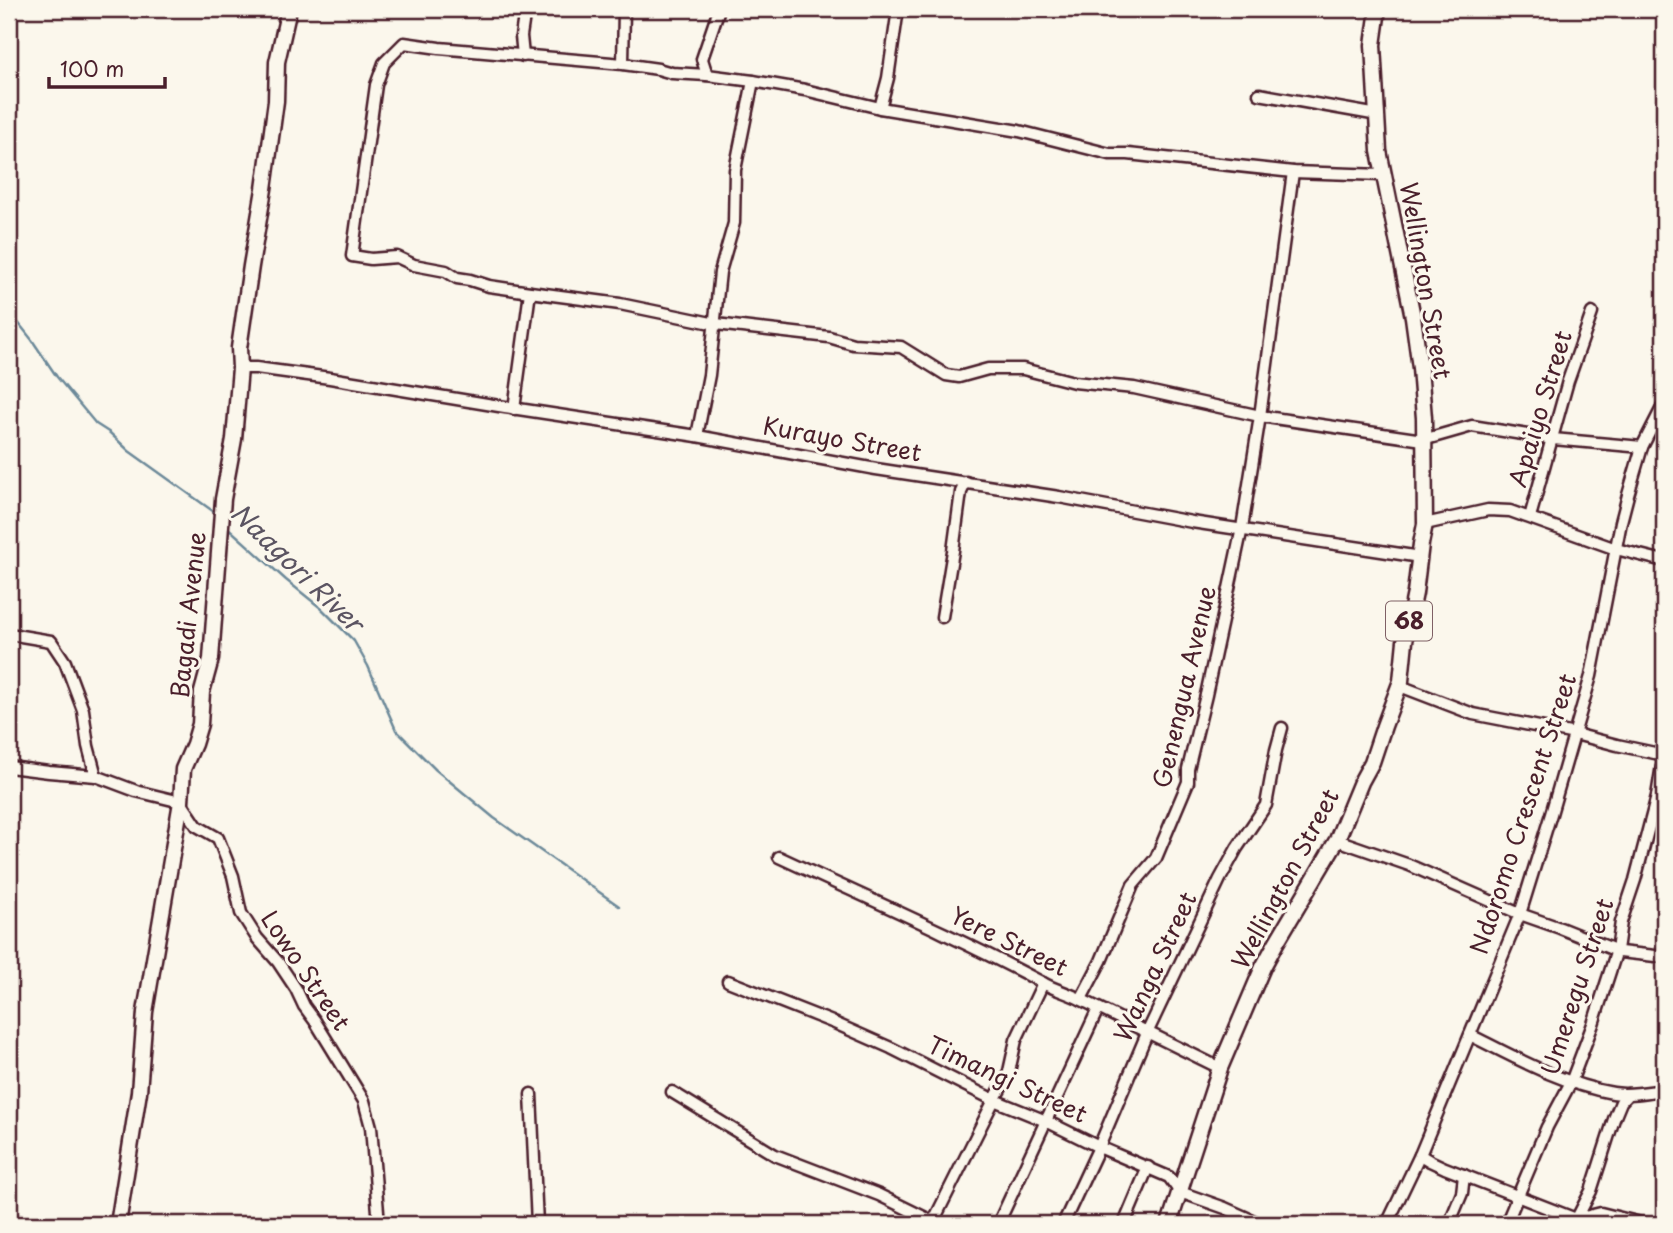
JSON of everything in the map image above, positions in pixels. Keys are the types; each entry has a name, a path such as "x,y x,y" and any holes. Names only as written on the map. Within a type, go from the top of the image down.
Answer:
{"main road":[{"name":"Bagadi Avenue","path":"118,1224 139,1092 145,1012 181,802 183,769 200,723 202,692 211,659 223,499 234,439 239,348 266,177 276,101 277,62 289,9"},
{"name":"Wellington Street","path":"1169,1224 1220,1068 1276,943 1337,840 1372,762 1400,687 1425,524 1424,418 1413,317 1379,151 1373,45 1378,9"}],"street":[{"path":"523,56 521,36 525,9"},
{"path":"623,64 624,9"},
{"path":"707,75 702,60 719,9"},
{"path":"880,107 888,78 898,9"},
{"path":"1383,175 1293,172 1110,154 1019,131 752,81 672,73 623,64 404,43 384,63 376,85 352,256 371,259 397,257 414,265 446,271 457,278 470,279 488,286 620,304 716,324 829,337 853,344 901,347 946,375 959,377 988,369 1023,369 1074,382 1134,388 1260,416 1423,440 1472,426 1553,439 1642,447"},
{"path":"697,436 709,375 720,272 734,223 735,170 752,81"},
{"path":"1259,94 1378,115"},
{"name":"Genengua Avenue","path":"1081,999 1101,961 1133,886 1156,858 1188,782 1188,768 1242,528 1293,172"},
{"path":"514,409 530,292"},
{"name":"Apaiyo Street","path":"1530,517 1568,381 1592,313"},
{"name":"Kurayo Street","path":"240,368 355,382 697,436 1192,522 1420,557"},
{"name":"Ndoromo Crescent Street","path":"1387,1224 1420,1155 1520,914 1594,663 1628,495 1642,447 1664,404"},
{"path":"942,617 961,492 966,482"},
{"path":"1425,524 1488,510 1510,511 1616,549 1664,561"},
{"path":"9,634 51,642 65,662 83,710 96,776"},
{"path":"1400,687 1473,714 1664,754"},
{"name":"Wanga Street","path":"1063,1224 1148,1031 1220,879 1266,805 1282,728"},
{"name":"Umeregu Street","path":"1506,1224 1547,1127 1571,1082 1593,1024 1617,950 1621,922 1657,796 1664,754"},
{"path":"9,767 96,776 136,791 181,802"},
{"name":"Lowo Street","path":"181,802 197,826 218,838 233,876 241,913 296,989 364,1101 371,1127 379,1224"},
{"path":"1337,840 1409,865 1520,914 1620,952 1664,957"},
{"name":"Yere Street","path":"779,857 937,930 1220,1068"},
{"name":"Timangi Street","path":"729,981 879,1042 994,1100 1169,1177 1180,1192 1225,1208 1255,1223"},
{"path":"672,1092 775,1155 878,1195 935,1224 1008,1076 1016,1040 1043,984"},
{"path":"998,1224 1098,1009"},
{"path":"1470,1035 1571,1082 1628,1094 1663,1088"},
{"path":"531,1094 537,1224"},
{"path":"1575,1222 1591,1191 1621,1102 1628,1094"},
{"path":"1420,1155 1518,1195 1575,1222 1601,1213 1646,1224"},
{"path":"1124,1224 1148,1167"},
{"path":"1449,1224 1462,1193 1464,1175"},
{"path":"9,1220 31,1224"}],"waterway":[{"name":"Naagori River","path":"9,311 57,377 96,424 217,514"},
{"name":"Naagori River","path":"225,525 322,609 354,641 396,730 436,770 494,818 619,906"}]}
